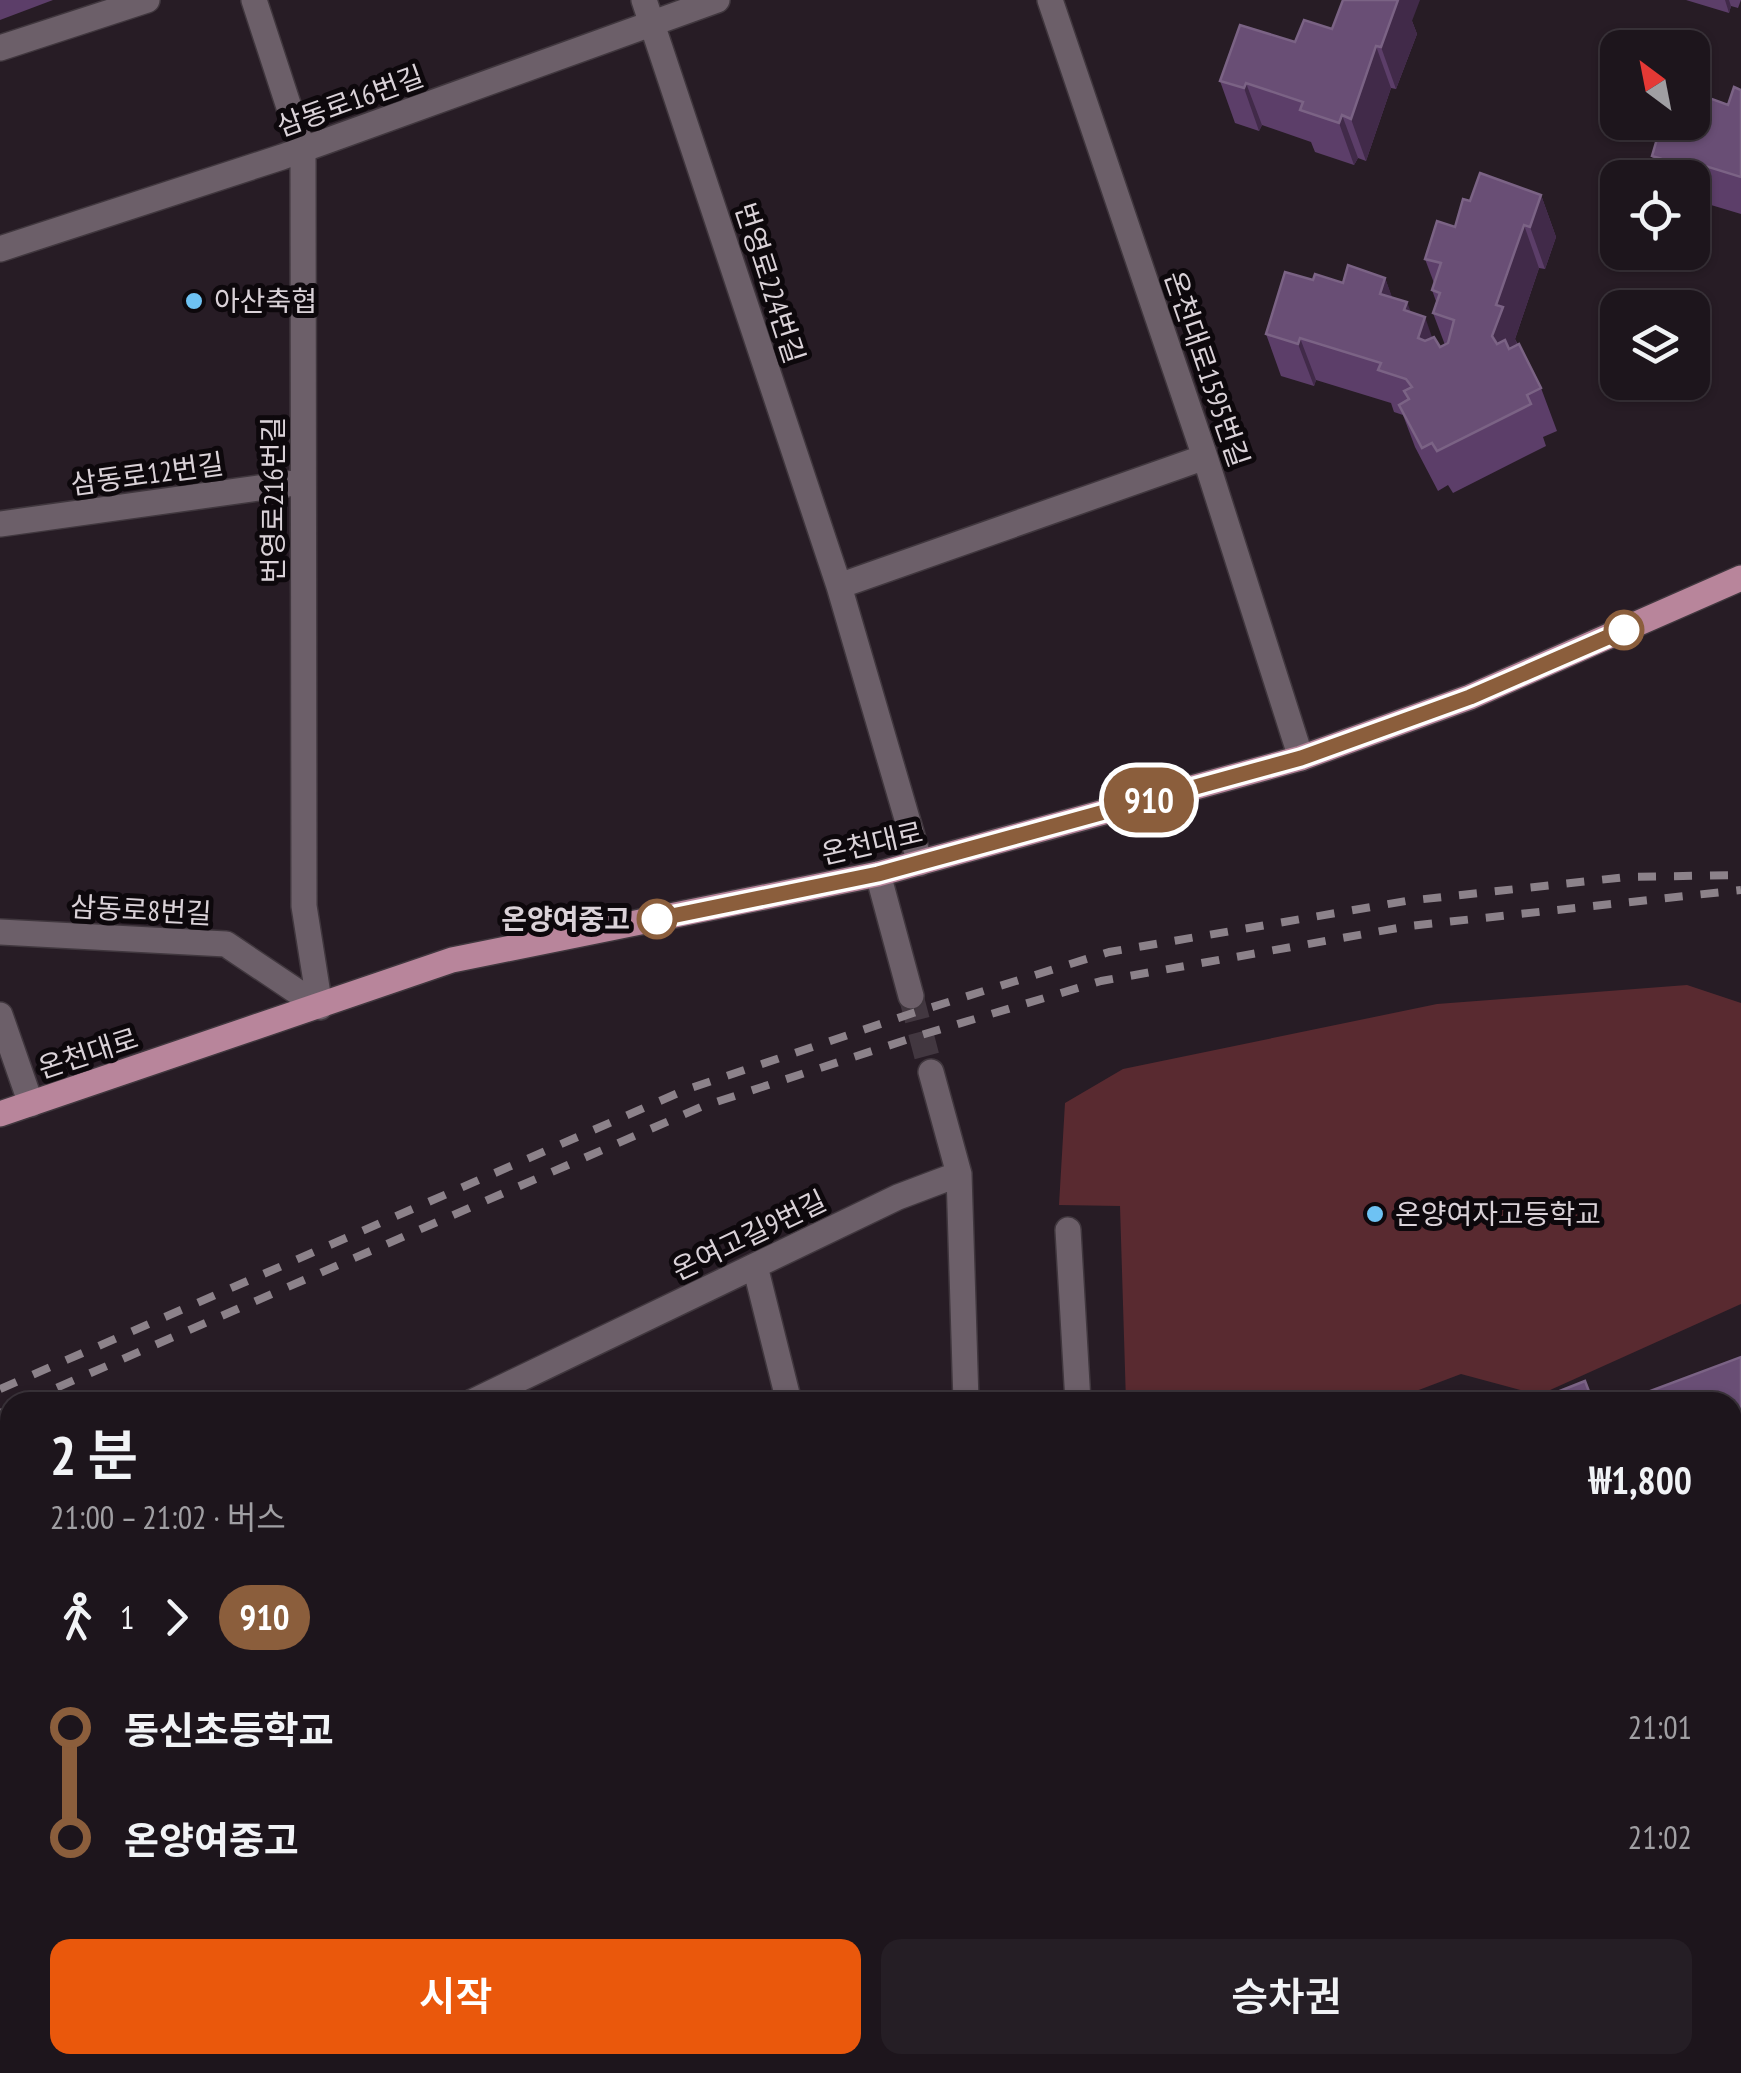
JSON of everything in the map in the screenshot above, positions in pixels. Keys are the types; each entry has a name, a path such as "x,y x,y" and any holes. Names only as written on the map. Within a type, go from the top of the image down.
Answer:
{"main road":[{"name":"온천대로","path":"0,1114 452,960 878,874 1301,758 1470,697 1741,578"}],"street":[{"path":"0,48 147,0"},
{"name":"번영로216번길","path":"254,0 303,150 304,906 320,1007"},
{"name":"삼동로16번길","path":"0,249 303,150 648,12 716,0"},
{"name":"온천대로1595번길","path":"1050,0 1205,458 1301,758"},
{"name":"번영로224번길","path":"648,12 839,586 920,863"},
{"path":"839,586 1205,458"},
{"name":"삼동로12번길","path":"0,524 302,482"},
{"path":"878,874 911,996"},
{"name":"삼동로8번길","path":"0,932 226,944 320,1007"},
{"path":"0,1015 31,1104"},
{"path":"931,1072 959,1174 966,1392"},
{"name":"온여고길9번길","path":"493,1392 898,1197 959,1174"},
{"path":"1068,1230 1077,1392"},
{"path":"755,1266 786,1392"}],"shaded area":[{"name":"온양여자고등학교","path":"1687,985 1741,1003 1741,1304 1546,1392 1528,1392 1461,1374 1413,1392 1126,1392 1120,1206 1059,1205 1065,1103 1123,1069 1437,1004"}],"building":[{"path":"1343,0 1398,0 1381,47 1376,46 1351,119 1342,115 1339,123 1300,110 1303,102 1246,83 1244,88 1220,81 1240,25 1295,42 1304,20 1332,29"},
{"path":"1734,87 1741,90 1741,177 1710,167 1710,160 1665,160 1652,156 1657,140 1710,140 1710,98 1728,105"},
{"path":"1480,173 1541,195 1530,227 1524,225 1496,305 1503,307 1492,336 1497,344 1505,340 1509,349 1519,344 1541,388 1527,395 1531,404 1437,451 1432,443 1422,448 1399,405 1409,399 1404,391 1412,387 1406,379 1378,370 1381,363 1300,338 1298,344 1266,334 1285,272 1313,280 1315,274 1343,283 1348,265 1385,278 1380,294 1407,302 1404,310 1425,317 1418,338 1425,341 1434,337 1440,347 1448,343 1454,320 1433,313 1440,293 1432,290 1441,263 1425,259 1437,221 1455,227 1463,199 1470,201"},
{"path":"1741,1357 1741,1392 1648,1392"},
{"path":"1585,1381 1589,1392 1557,1392"}],"tunnel":[{"path":"911,996 931,1072"}],"railway":[{"path":"0,1389 685,1090 1109,952 1406,901 1626,877 1741,875"},
{"path":"47,1392 701,1107 1101,981 1409,926 1741,890"}],"bus line":[{"name":"910","path":"657,919 878,874 1301,758 1470,697 1624,630"}],"place":[{"name":"아산축협","path":"194,301"},
{"name":"온양여중고","path":"657,919"},
{"name":"온양여자고등학교","path":"1375,1214"}]}
